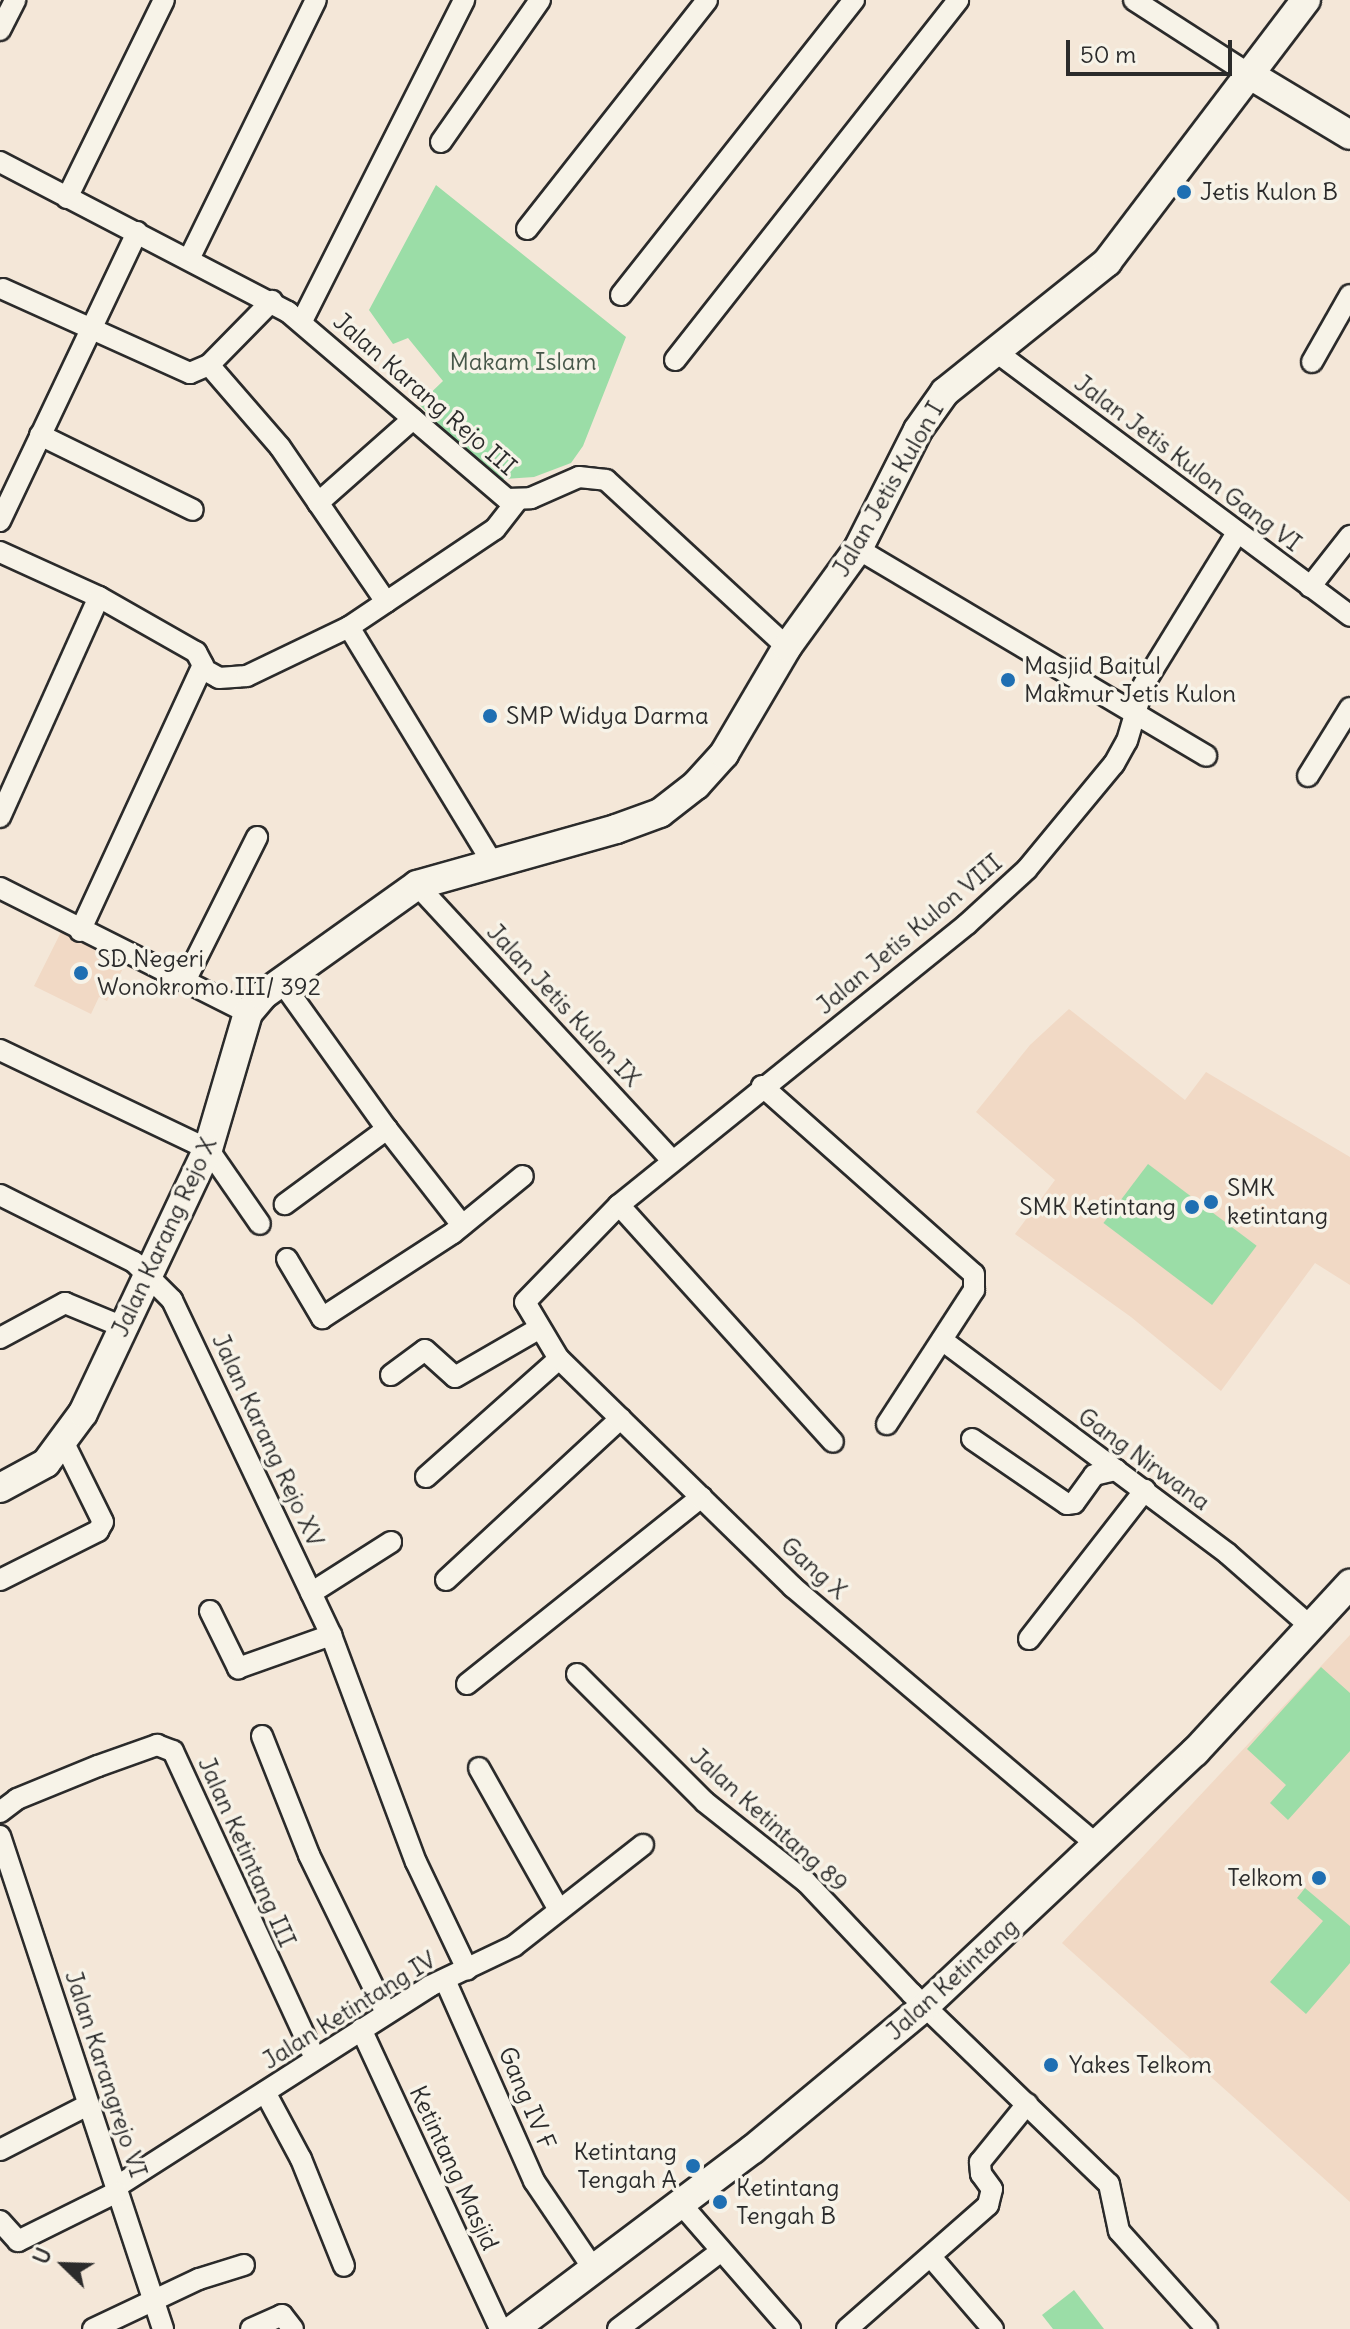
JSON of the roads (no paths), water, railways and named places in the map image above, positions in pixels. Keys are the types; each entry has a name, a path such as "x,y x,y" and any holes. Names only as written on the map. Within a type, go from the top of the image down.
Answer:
{"street":[{"path":"0,30 15,0"},
{"path":"67,198 164,0"},
{"path":"189,259 316,0"},
{"path":"302,321 464,0"},
{"path":"441,142 540,0"},
{"path":"527,229 707,0"},
{"path":"621,295 854,0"},
{"path":"675,360 958,0"},
{"path":"1134,0 1350,135"},
{"name":"Jalan Jetis Kulon I","path":"417,885 491,861 549,849 660,813 696,785 724,754 787,647 858,549 931,410 956,381 1107,262 1252,76 1306,0"},
{"name":"Jalan Karang Rejo III","path":"0,162 272,301 302,321 495,491 517,501 579,477 606,480 787,647"},
{"path":"0,521 137,232"},
{"path":"3,289 186,373 209,365 272,301"},
{"path":"1312,362 1350,295"},
{"name":"Jalan Jetis Kulon Gang VI","path":"995,351 1350,616"},
{"path":"209,365 280,447 386,602"},
{"path":"318,503 413,419"},
{"path":"40,435 193,510"},
{"path":"0,552 99,597 196,652 203,669 219,678 247,676 349,627 495,529 517,501"},
{"name":"Jalan Jetis Kulon VIII","path":"525,1302 619,1205 762,1086 967,924 1027,869 1114,764 1144,684 1237,533"},
{"path":"1310,587 1350,536"},
{"path":"858,549 1206,756"},
{"path":"0,817 99,597"},
{"path":"349,627 491,861"},
{"path":"80,931 203,669"},
{"path":"1308,776 1350,708"},
{"path":"185,981 257,837"},
{"name":"Jalan Karang Rejo X","path":"0,1488 46,1463 64,1443 208,1149 248,1013 281,981 417,885"},
{"name":"Jalan Jetis Kulon IX","path":"417,885 672,1160"},
{"path":"0,888 248,1013"},
{"path":"281,981 387,1129 462,1225"},
{"path":"0,1050 208,1149 260,1224"},
{"path":"762,1086 974,1274 974,1290 887,1424"},
{"path":"285,1204 387,1129"},
{"path":"287,1259 322,1318 462,1225 523,1176"},
{"name":"Jalan Karang Rejo XV","path":"0,1195 134,1262 172,1300 331,1635 416,1862 467,1969"},
{"path":"619,1205 833,1442"},
{"name":"Gang X","path":"525,1302 538,1329 559,1359 793,1587 1097,1845"},
{"path":"0,1338 65,1303 123,1327"},
{"path":"391,1375 425,1350 455,1377 538,1329"},
{"name":"Gang Nirwana","path":"942,1340 1145,1490 1310,1626"},
{"path":"426,1477 559,1359"},
{"path":"446,1580 621,1418"},
{"path":"972,1439 1067,1504 1074,1503 1094,1475 1116,1470"},
{"path":"0,1580 98,1531 103,1522 64,1443"},
{"path":"1029,1639 1145,1490"},
{"path":"467,1684 701,1497"},
{"path":"311,1593 391,1542"},
{"name":"Jalan Ketintang","path":"514,2329 681,2204 925,2006 1195,1752 1350,1584"},
{"path":"210,1611 238,1668 331,1635"},
{"name":"Jalan Ketintang 89","path":"577,1674 705,1802 806,1882 925,2006 1109,2184 1119,2231 1207,2329"},
{"path":"262,1736 303,1843 386,2013"},
{"name":"Jalan Ketintang III","path":"0,1812 75,1775 157,1745 168,1748 315,2058"},
{"path":"479,1768 559,1910"},
{"name":"Jalan Karangrejo VI","path":"0,1836 163,2329"},
{"name":"Jalan Ketintang IV","path":"0,2221 18,2241 117,2190 386,2013 514,1946 643,1845"},
{"name":"Gang IV F","path":"445,1980 534,2181 595,2271"},
{"name":"Ketintang Masjid","path":"361,2029 500,2329"},
{"path":"265,2092 301,2159 344,2266"},
{"path":"847,2329 988,2205 992,2189 981,2174 980,2162 1027,2104"},
{"path":"0,2150 88,2105"},
{"path":"681,2204 790,2329"},
{"path":"618,2329 721,2251"},
{"path":"931,2257 993,2329"},
{"path":"93,2329 199,2279 244,2265"},
{"path":"251,2329 276,2315 286,2318 293,2329"}],"place":[{"name":"Jetis Kulon B","path":"1184,192"},
{"name":"Masjid Baitul Makmur Jetis Kulon","path":"1008,680"},
{"name":"SMP Widya Darma","path":"490,716"},
{"name":"SD Negeri Wonokromo III/ 392","path":"81,973"},
{"name":"SMK ketintang","path":"1211,1202"},
{"name":"SMK Ketintang","path":"1192,1207"},
{"name":"Telkom","path":"1319,1878"},
{"name":"Yakes Telkom","path":"1051,2065"},
{"name":"Ketintang Tengah A","path":"693,2166"},
{"name":"Ketintang Tengah B","path":"720,2202"}],"park label":[{"name":"Makam Islam","path":"523,362"}]}
